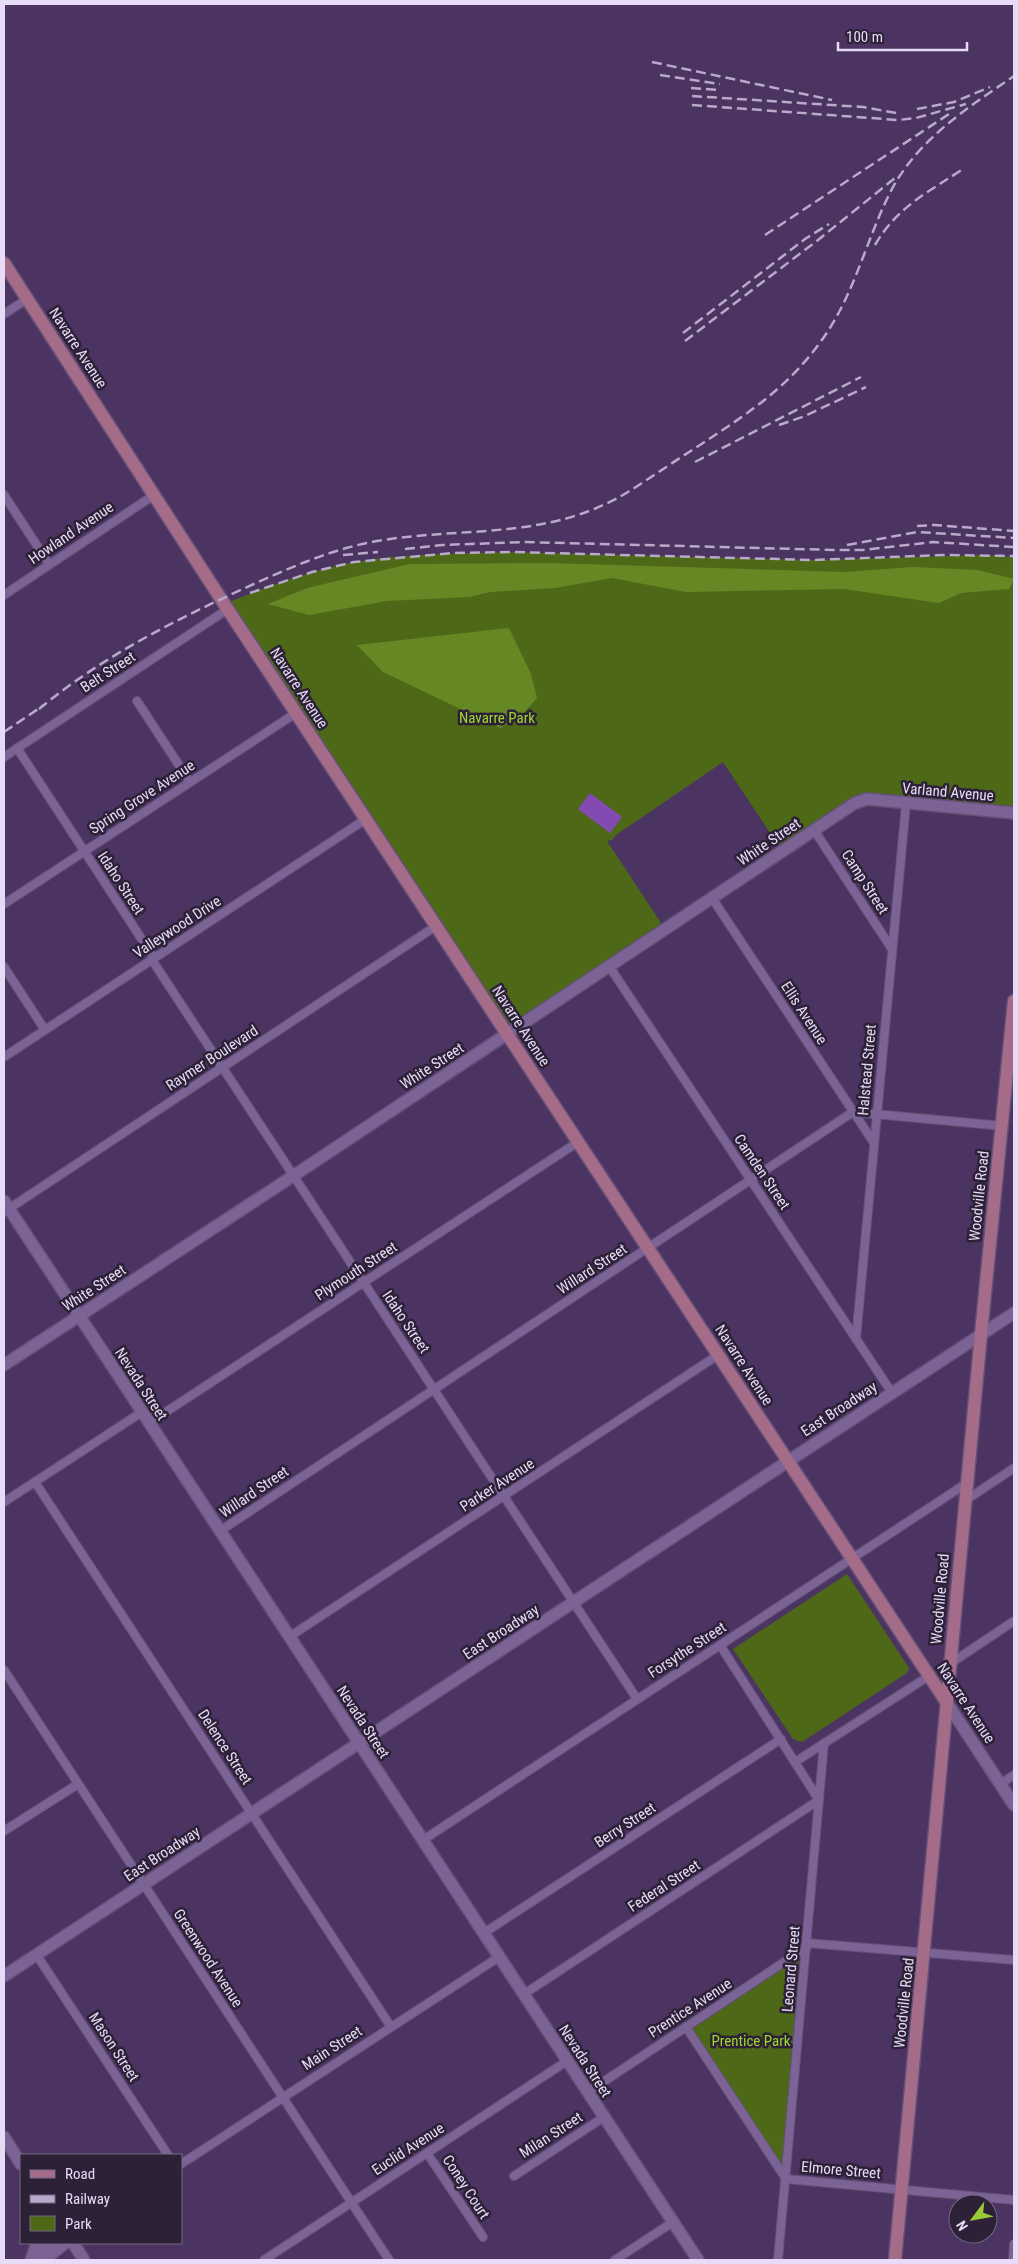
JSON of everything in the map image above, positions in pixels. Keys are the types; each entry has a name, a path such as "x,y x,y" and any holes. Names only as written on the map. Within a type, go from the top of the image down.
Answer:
{"main road":[{"name":"Navarre Avenue","path":"4,263 228,609 947,1703"},
{"name":"Woodville Road","path":"895,2260 981,1334 1012,1052 1014,1001"}],"street":[{"path":"4,314 27,299"},
{"path":"4,495 49,564"},
{"name":"Howland Avenue","path":"4,595 154,495"},
{"name":"Belt Street","path":"4,757 228,609"},
{"path":"137,701 190,782"},
{"name":"Spring Grove Avenue","path":"4,904 296,712"},
{"name":"Idaho Street","path":"17,748 362,1283 434,1389 637,1699"},
{"name":"White Street","path":"4,1365 293,1176 814,830 860,801 867,799 878,800"},
{"name":"Varland Avenue","path":"878,800 1014,813"},
{"name":"Halstead Street","path":"856,1339 906,804"},
{"name":"Valleywood Drive","path":"4,1057 366,819"},
{"name":"Camp Street","path":"814,830 892,949"},
{"name":"Ellis Avenue","path":"712,898 874,1143"},
{"name":"Raymer Boulevard","path":"5,1207 222,1068 436,926"},
{"name":"Camden Street","path":"609,966 892,1393"},
{"path":"4,967 45,1030"},
{"path":"853,1112 1003,1126"},
{"name":"Willard Street","path":"220,1531 853,1112"},
{"name":"Plymouth Street","path":"149,1423 578,1142"},
{"name":"Nevada Street","path":"5,1207 79,1316 698,2260"},
{"name":"East Broadway","path":"4,1976 1014,1312"},
{"name":"Parker Avenue","path":"289,1637 505,1497 718,1355"},
{"path":"4,1502 142,1412"},
{"path":"966,1500 1014,1468"},
{"name":"Delence Street","path":"35,1482 391,2027"},
{"name":"Forsythe Street","path":"422,1840 967,1483"},
{"path":"951,1663 1014,1621"},
{"path":"720,1645 819,1800"},
{"name":"Greenwood Avenue","path":"4,1670 389,2260"},
{"path":"795,1762 929,1676"},
{"name":"Navarre Avenue","path":"947,1703 1014,1806"},
{"name":"Berry Street","path":"484,1933 781,1739"},
{"name":"Leonard Street","path":"778,2260 824,1743"},
{"path":"1000,1784 1014,1775"},
{"path":"4,1831 78,1784"},
{"name":"Federal Street","path":"524,1994 819,1800"},
{"path":"807,1945 1014,1960"},
{"name":"Prentice Avenue","path":"588,2092 807,1945"},
{"name":"Mason Street","path":"36,1954 167,2154"},
{"name":"Main Street","path":"182,2163 500,1957"},
{"name":"Elmore Street","path":"686,2027 786,2178 1014,2200"},
{"name":"Euclid Avenue","path":"264,2260 567,2060"},
{"name":"Milan Street","path":"514,2176 604,2117"},
{"path":"4,2137 20,2162"},
{"name":"Coney Court","path":"427,2153 483,2237"},
{"path":"615,2260 673,2222"},
{"path":"31,2260 37,2244"},
{"path":"40,2260 48,2244"},
{"path":"44,2260 64,2244"},
{"path":"73,2244 84,2260"},
{"path":"1013,2260 1014,2244"}],"green space":[{"name":"Navarre Park","path":"511,552 813,560 987,555 1014,557 1014,813 867,799 782,851 723,762 616,835 612,840 607,841 665,929 507,1034 224,604 272,585 338,565 413,555"},
{"path":"549,563 844,572 913,567 978,570 1014,579 1009,589 961,593 939,603 844,589 686,592 612,578 555,588 490,592 470,597 387,601 309,615 268,604 307,588 410,564"},
{"path":"509,628 531,674 537,698 519,718 500,728 383,672 357,645"},
{"path":"847,1574 909,1668 907,1673 802,1742 793,1739 733,1649"},
{"name":"Prentice Park","path":"799,1958 783,2166 692,2029"}],"shaded area":[{"path":"590,793 622,817 610,833 578,809"}],"railway":[{"path":"652,62 832,100"},
{"path":"660,75 720,84"},
{"path":"39,709 87,673 138,642 217,601 310,560 343,549 377,541 536,525 598,508 628,492 752,410 783,384 811,355 845,301 884,206 904,169 917,153 947,124 1014,76"},
{"path":"917,109 954,102 990,87"},
{"path":"691,88 721,90"},
{"path":"692,96 863,107 901,114"},
{"path":"692,105 898,120 916,118 966,104"},
{"path":"765,235 949,114"},
{"path":"875,245 893,220 903,211 963,169"},
{"path":"685,341 818,240 895,178"},
{"path":"683,333 805,239 829,224"},
{"path":"695,462 861,377"},
{"path":"779,425 805,416 866,387"},
{"path":"917,526 934,525 1014,531"},
{"path":"847,545 917,532 1014,538"},
{"path":"405,549 442,545 525,542 836,550 863,550 933,542 1014,547"},
{"path":"343,555 378,552"},
{"path":"250,593 312,572 354,562 453,553 511,552 813,560 944,555 1014,556"},
{"path":"4,732 44,705"}]}
